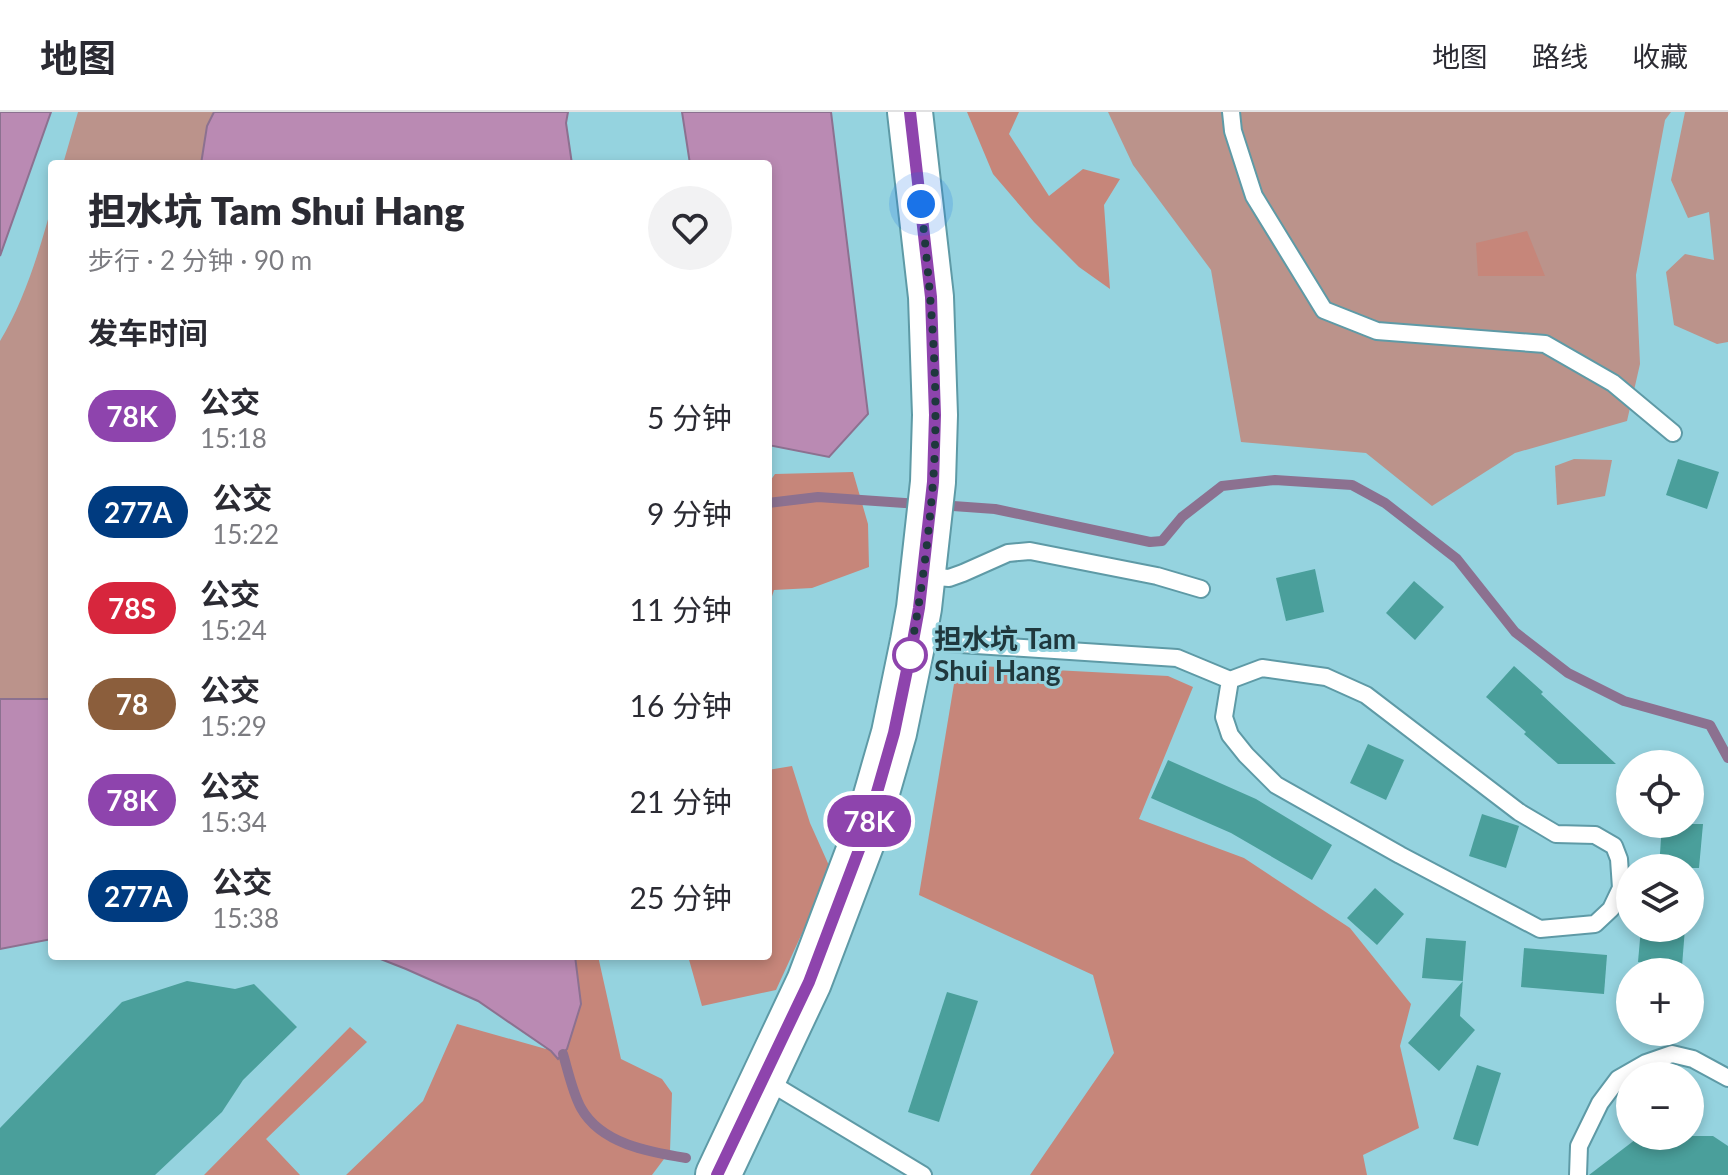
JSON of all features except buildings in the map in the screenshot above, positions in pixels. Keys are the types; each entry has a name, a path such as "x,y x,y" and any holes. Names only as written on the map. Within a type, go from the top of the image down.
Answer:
{"main road":[{"path":"718,1174 809,982 865,834 894,733 913,641 933,482 935,415 931,297 910,112"}],"lane":[{"path":"1231,112 1233,131 1254,196 1324,310 1377,331 1545,344 1613,383 1673,433"},
{"path":"925,558 949,578 1008,553 1030,551 1157,576 1201,589"},
{"path":"913,641 1177,658 1230,680 1262,668 1326,677 1366,695 1519,812 1556,834 1595,835 1614,846 1619,859 1621,888 1611,909 1595,924 1540,929 1276,785 1230,735 1224,717 1230,680"},
{"path":"1578,1175 1579,1146 1600,1103 1618,1079 1646,1063 1672,1054 1693,1059 1728,1078"},
{"path":"763,1078 923,1175"}],"shaded area":[{"path":"0,112 51,112 0,256"},
{"path":"78,112 214,112 204,160 64,160"},
{"path":"214,112 568,112 566,123 571,160 202,160 207,126"},
{"path":"682,112 831,112 868,414 829,457 772,446 772,160 689,160"},
{"path":"967,112 1019,112 1009,134 1049,196 1083,169 1120,179 1104,205 1110,289 1079,267 1034,222 993,174"},
{"path":"1108,112 1671,112 1665,120 1636,275 1640,364 1627,421 1515,453 1432,506 1366,453 1241,442 1211,270 1133,165"},
{"path":"1685,112 1728,112 1728,342 1717,344 1674,325 1666,272 1685,254 1714,260 1709,212 1688,218 1671,180"},
{"path":"48,219 48,719 0,733 0,341 37,257"},
{"path":"1527,231 1545,276 1478,276 1476,243"},
{"path":"1574,459 1612,460 1605,496 1557,505 1555,466"},
{"path":"853,472 868,524 869,567 812,588 774,590 772,596 772,478 775,474"},
{"path":"979,666 1168,676 1193,687 1139,819 1244,858 1350,928 1411,1004 1400,1046 1419,1128 1363,1155 1367,1175 1030,1175 1114,1053 1093,975 919,895 954,684"},
{"path":"0,699 48,699 48,940 0,949"},
{"path":"792,766 810,823 831,870 776,990 702,1006 689,960 772,960 772,769"},
{"path":"383,960 576,960 581,1004 567,1049 558,1059 478,1001"},
{"path":"549,960 599,960 621,1059 662,1079 672,1093 670,1151 652,1175 346,1175 423,1101 457,1024 546,1049 559,1000"},
{"path":"350,1027 367,1042 266,1139 300,1175 204,1175"}],"waterway":[{"path":"939,505 995,509 1150,542 1162,541 1182,517 1222,486 1275,480 1352,485 1385,503 1457,559 1515,632 1568,673 1624,701 1710,725 1728,758"},
{"path":"772,503 818,497 919,504"},
{"path":"563,1054 578,1102 601,1130 642,1149 686,1158"}],"bus line":[{"name":"78K","path":"717,1175 809,982 865,834 894,733 919,608 933,482 935,415 931,297 910,112"}],"place":[{"name":"担水坑 Tam Shui Hang","path":"910,655"}],"route":[{"path":"910,655 908,664 919,608 933,482 935,415 931,297 921,204"}]}
